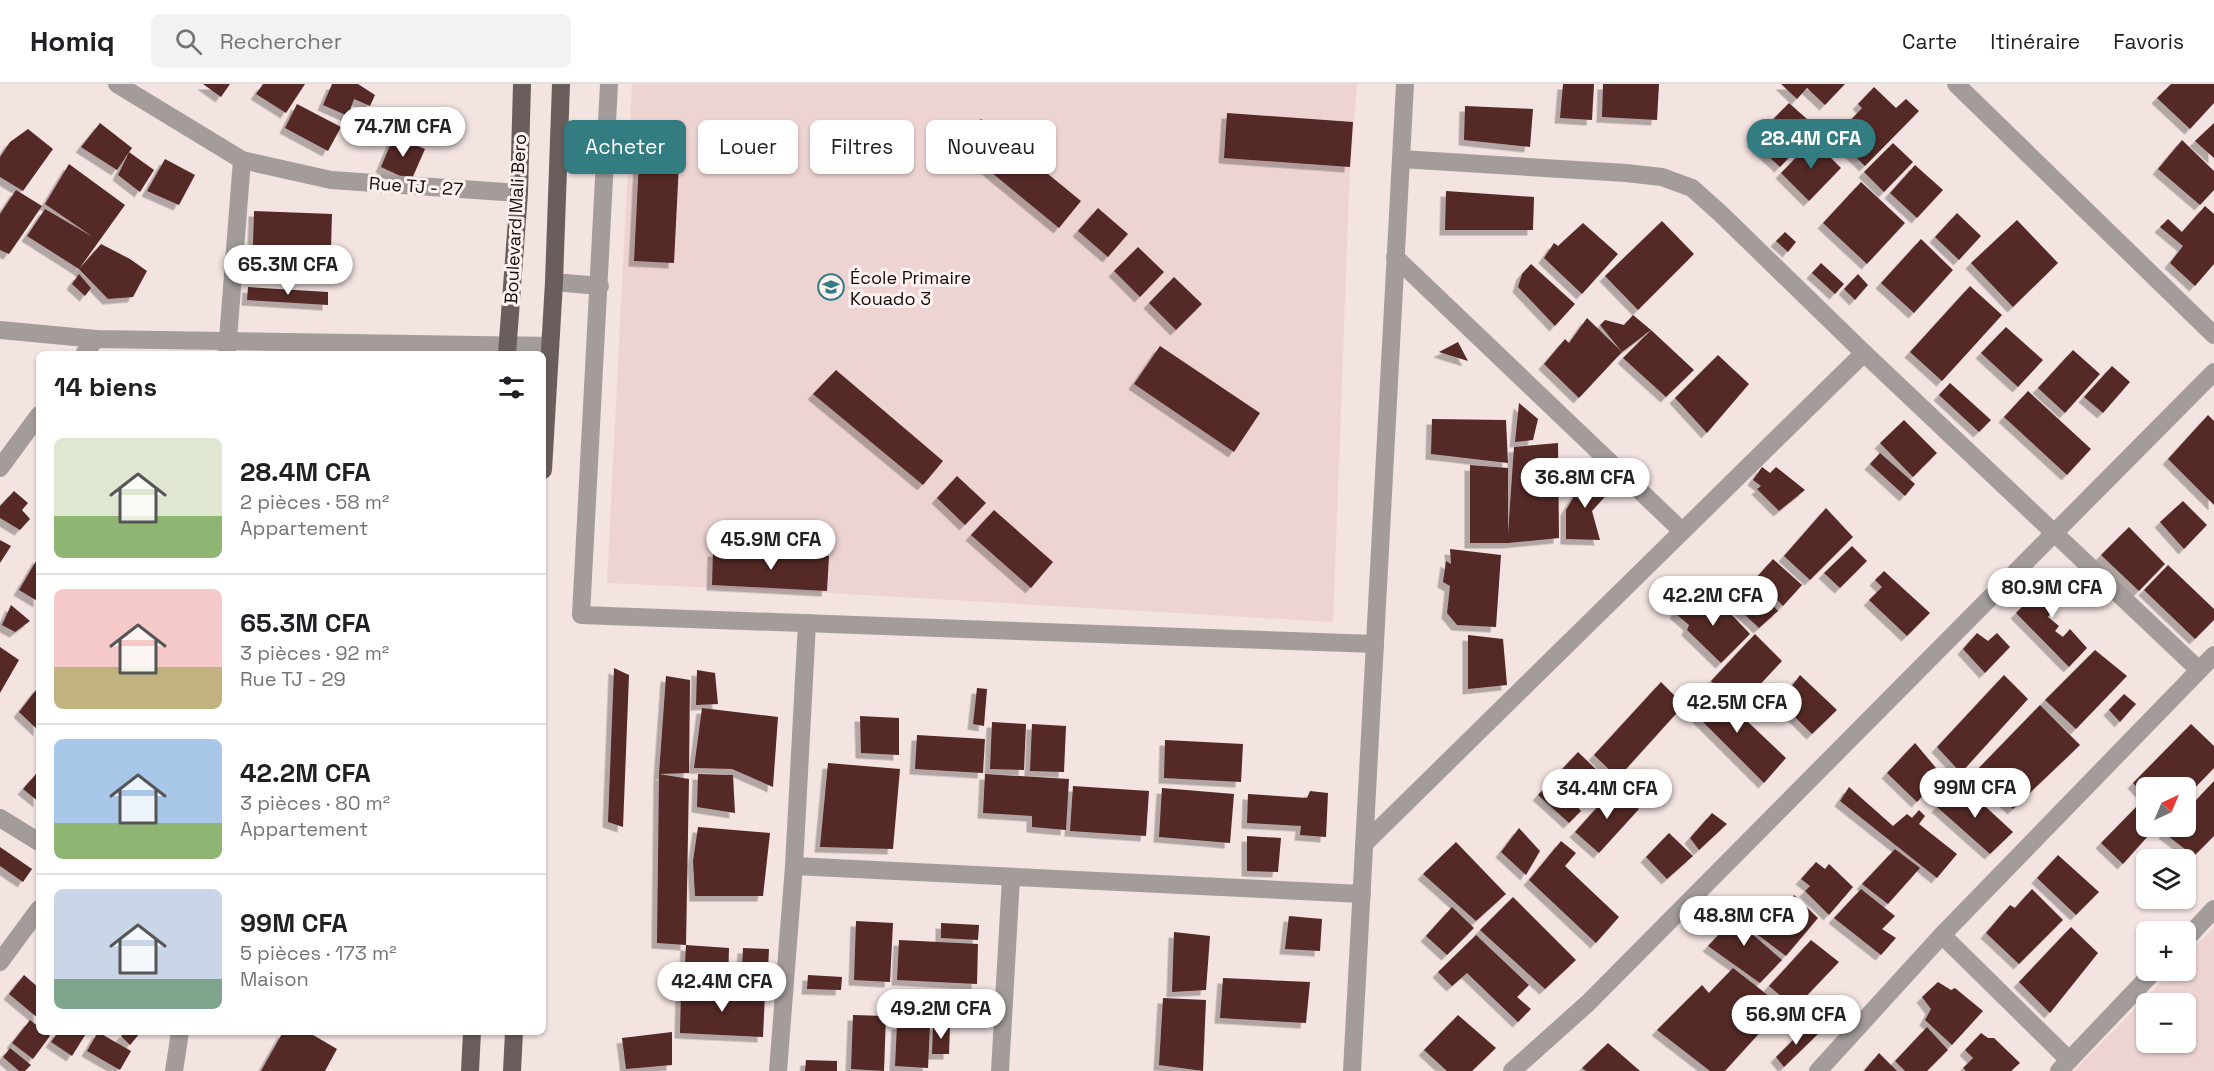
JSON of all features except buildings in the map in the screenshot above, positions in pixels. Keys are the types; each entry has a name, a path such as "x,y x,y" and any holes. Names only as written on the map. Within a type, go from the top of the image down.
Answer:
{"main road":[{"name":"Boulevard Mali Bero","path":"507,349 519,193 522,84"},
{"path":"546,408 554,282 561,84"},
{"path":"470,1071 472,1035"},
{"path":"512,1071 514,1035"}],"street":[{"name":"Rue TJ - 27","path":"117,84 242,160 331,180 519,193"},
{"path":"609,84 581,615 1375,644"},
{"path":"1352,1071 1405,84"},
{"path":"1956,84 2214,335"},
{"path":"1401,159 1626,172 1662,177 1692,188 1721,213 2054,535 2199,670"},
{"path":"227,348 242,160"},
{"path":"1395,257 1682,531"},
{"path":"554,282 600,286"},
{"path":"0,330 227,348 507,349 549,346"},
{"path":"86,351 96,339"},
{"path":"1364,844 1864,353"},
{"path":"1512,1071 1588,1003 2214,372"},
{"path":"0,468 36,419"},
{"path":"778,1071 794,866 807,623"},
{"path":"1818,1071 1942,935 2214,655"},
{"path":"0,818 36,840"},
{"path":"794,866 1362,894"},
{"path":"1000,1071 1011,878"},
{"path":"2196,928 2214,909"},
{"path":"0,962 36,913"},
{"path":"1942,935 2064,1066 2145,981"},
{"path":"174,1071 180,1035"}],"shaded area":[{"path":"632,84 1357,84 1350,167 1333,622 830,593 607,583 627,174 686,174 686,120 630,120"},
{"path":"2214,927 2214,1071 2074,1071 2136,1008 2136,1053 2196,1053 2196,993 2150,993 2162,981 2196,981 2196,946"}],"place":[{"name":"École Primaire Kouado 3","path":"831,287"}]}
